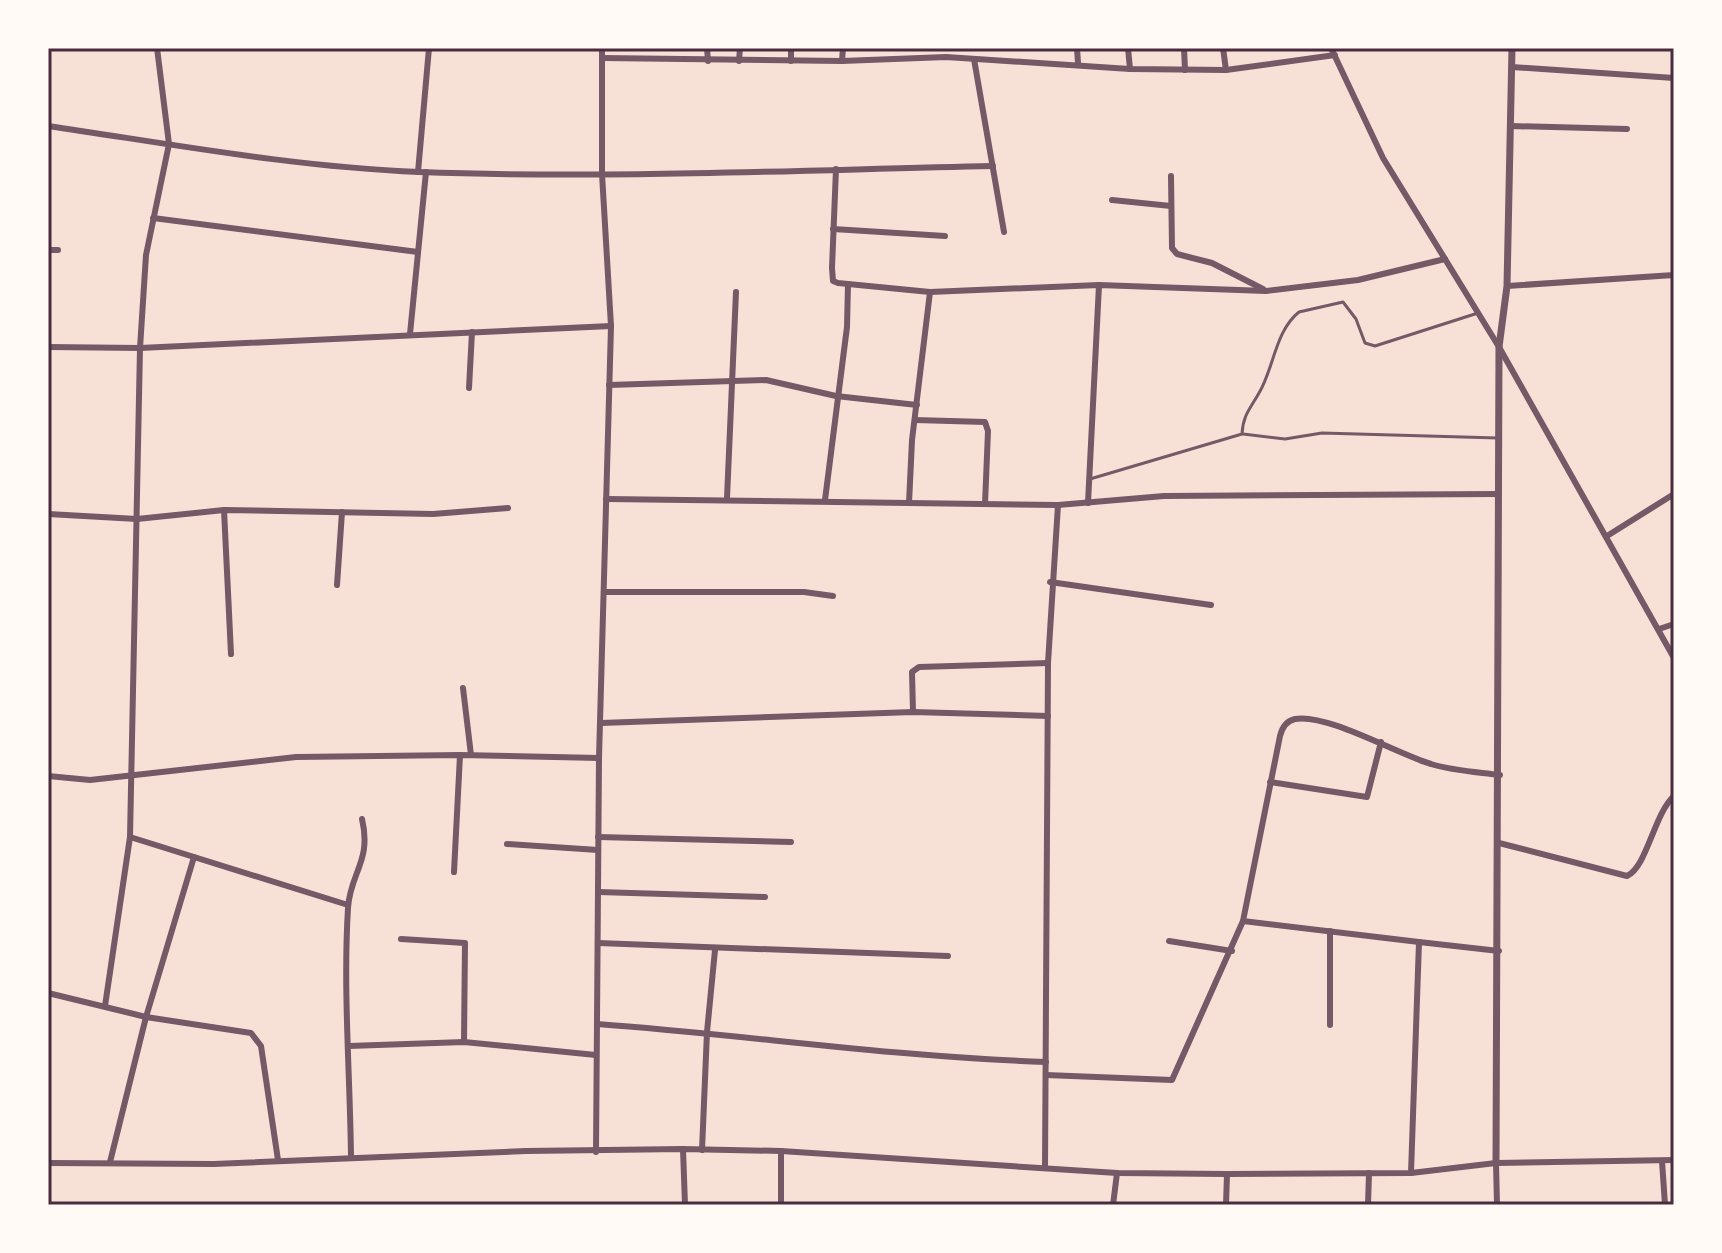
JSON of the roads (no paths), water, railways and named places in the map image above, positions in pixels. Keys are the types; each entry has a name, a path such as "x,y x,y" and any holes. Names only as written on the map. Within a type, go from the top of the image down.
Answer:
{"street":[{"path":"105,1006 130,837 140,348 146,255 169,144 157,48"},
{"path":"418,172 429,48"},
{"path":"596,1152 599,758 611,326 602,174 602,48"},
{"path":"707,48 708,61"},
{"path":"739,61 740,48"},
{"path":"791,48 791,61"},
{"path":"842,61 843,48"},
{"path":"896,48 896,58"},
{"path":"946,57 947,48"},
{"path":"1002,59 1003,48"},
{"path":"1077,48 1078,63"},
{"path":"1128,48 1130,69"},
{"path":"1184,48 1185,70"},
{"path":"1223,48 1226,70"},
{"path":"1331,48 1383,158 1499,347 1674,658"},
{"path":"1497,1205 1499,347 1507,286 1512,48"},
{"path":"602,58 842,61 946,57 1078,63 1130,69 1226,70 1335,55"},
{"path":"974,59 1004,232"},
{"path":"1512,67 1674,78"},
{"path":"48,126 288,162 418,172 602,174 993,166"},
{"path":"1511,126 1627,129"},
{"path":"836,169 833,281 848,284 930,292 1099,285 1266,291 1358,280 1445,259"},
{"path":"410,334 426,172"},
{"path":"1171,176 1172,248 1177,254 1212,263 1266,291"},
{"path":"1112,200 1171,206"},
{"path":"153,218 418,252"},
{"path":"833,229 945,236"},
{"path":"48,250 58,250"},
{"path":"1507,286 1674,275"},
{"path":"825,500 847,327 848,284"},
{"path":"1088,503 1099,285"},
{"path":"727,498 736,292"},
{"path":"909,503 930,292"},
{"path":"48,347 140,348 611,326"},
{"path":"469,388 472,332"},
{"path":"609,385 789,383 836,396 917,405"},
{"path":"915,420 985,422 988,431 985,504"},
{"path":"606,499 727,498 1058,505 1164,496 1499,494"},
{"path":"1607,536 1674,494"},
{"path":"1045,1168 1048,663 1050,582 1058,505"},
{"path":"48,514 137,519 224,510 433,514 508,508"},
{"path":"224,510 231,654"},
{"path":"337,585 342,512"},
{"path":"1050,582 1211,605"},
{"path":"604,592 804,592 833,596"},
{"path":"1659,629 1674,624"},
{"path":"913,712 910,682 912,672 919,667 1048,663"},
{"path":"463,688 471,755"},
{"path":"601,723 913,712 1048,716"},
{"path":"1046,1075 1172,1080 1243,921 1280,736 1289,721 1308,720 1381,742 1430,764 1500,775"},
{"path":"1270,782 1367,797 1381,742"},
{"path":"454,872 460,755"},
{"path":"48,776 90,780 296,757 471,755 599,758"},
{"path":"1499,843 1627,876 1638,868 1660,810 1674,796"},
{"path":"351,1156 348,905 364,860 362,819"},
{"path":"130,837 348,905"},
{"path":"598,837 791,842"},
{"path":"507,844 598,850"},
{"path":"110,1162 146,1017 194,857"},
{"path":"598,892 765,897"},
{"path":"1243,921 1499,951"},
{"path":"1330,931 1330,1025"},
{"path":"401,939 465,943 464,1042"},
{"path":"1169,941 1232,951"},
{"path":"1411,1173 1419,942"},
{"path":"598,943 715,950 948,956"},
{"path":"702,1150 707,1032 715,950"},
{"path":"48,993 146,1017 246,1031 256,1037 261,1046 278,1160"},
{"path":"597,1024 707,1032 934,1058 1046,1062"},
{"path":"349,1046 464,1042 596,1055"},
{"path":"48,1163 214,1164 351,1156 683,1149 781,1151 1117,1173 1227,1174 1411,1173 1496,1163 1674,1160"},
{"path":"683,1149 685,1205"},
{"path":"781,1151 781,1205"},
{"path":"1662,1161 1665,1205"},
{"path":"1113,1205 1117,1173"},
{"path":"1368,1205 1369,1173"},
{"path":"1226,1205 1227,1174"}],"lane":[{"path":"1242,434 1243,417 1259,393 1283,333 1299,312 1343,302 1356,319 1365,343 1375,346 1478,313"},
{"path":"1090,479 1242,434 1285,439 1322,433 1498,438"}]}
